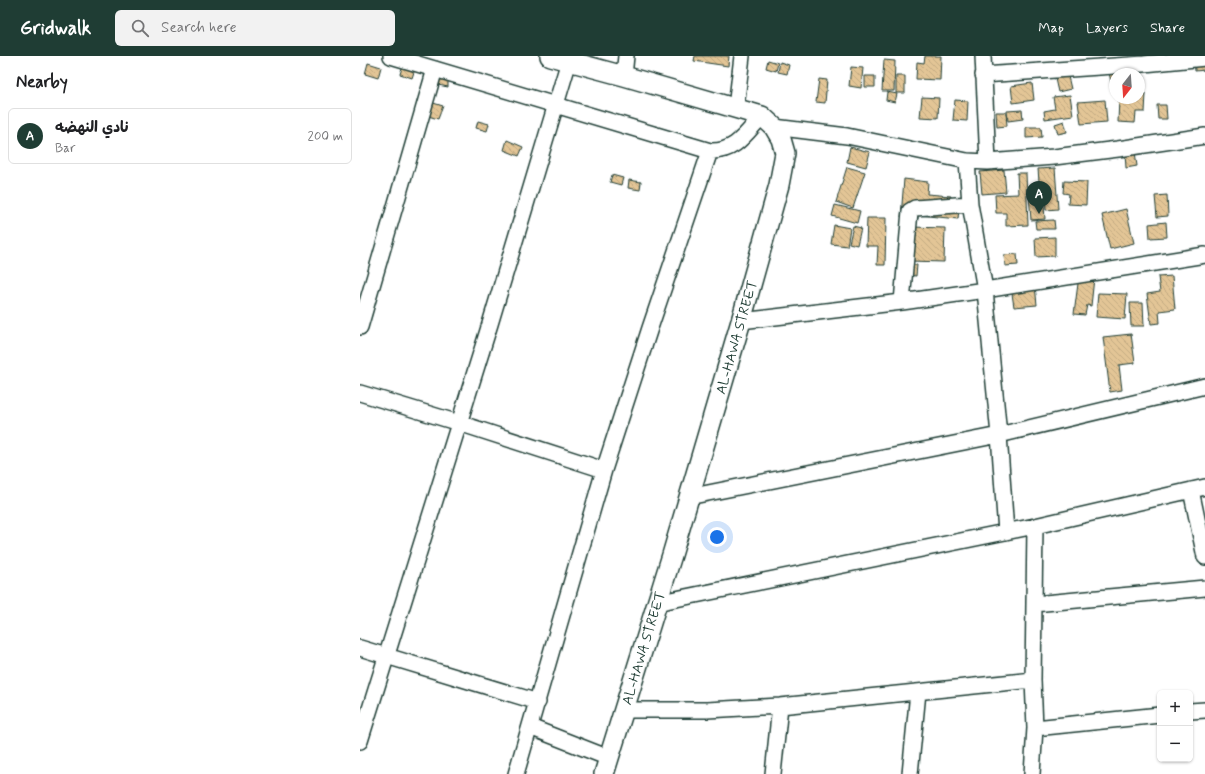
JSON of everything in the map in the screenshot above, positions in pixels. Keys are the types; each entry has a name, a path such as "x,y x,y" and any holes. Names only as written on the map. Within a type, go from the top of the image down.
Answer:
{"street":[{"path":"390,56 710,151 724,150 735,145 768,122"},
{"path":"550,56 736,108 768,122 847,136 967,161 988,162 1062,156 1205,136"},
{"path":"624,76 626,56"},
{"path":"736,108 742,56"},
{"path":"983,56 988,162"},
{"path":"983,75 1144,60 1205,58"},
{"path":"360,741 490,324 569,61"},
{"path":"360,327 435,69"},
{"name":"AL-HAWA STREET","path":"607,766 741,321 783,170 784,153 781,139 768,122"},
{"path":"516,774 604,470 710,151"},
{"path":"967,161 970,204 985,290 1006,532"},
{"path":"902,302 910,211 915,208 970,204"},
{"path":"741,321 902,302 1205,255"},
{"path":"688,497 998,435 1205,386"},
{"path":"360,393 604,470"},
{"path":"656,603 1035,526 1198,488 1205,558"},
{"path":"1032,774 1035,728 1033,680 1035,526"},
{"path":"1034,604 1205,588"},
{"path":"360,648 538,702"},
{"path":"623,710 707,710 780,706 1033,680"},
{"path":"910,774 918,692"},
{"path":"773,774 780,706"},
{"path":"1193,711 1205,710"},
{"path":"1035,728 1157,715"},
{"path":"530,727 607,766"}],"building":[{"path":"695,56 729,56 728,66 694,61"},
{"path":"925,56 941,56 940,80 916,79 917,62 924,63"},
{"path":"1205,59 1205,70 1195,71 1194,60"},
{"path":"768,60 778,63 776,71 766,68"},
{"path":"884,60 895,61 894,91 882,91"},
{"path":"780,62 789,65 787,74 778,72"},
{"path":"368,63 381,67 378,78 365,74"},
{"path":"403,65 415,69 412,78 400,74"},
{"path":"851,67 863,68 861,88 849,86"},
{"path":"1066,68 1071,89 1058,92 1053,70"},
{"path":"865,76 875,76 875,87 865,87"},
{"path":"896,76 905,76 905,93 896,93"},
{"path":"439,79 448,80 448,87 438,85"},
{"path":"819,79 827,80 825,103 816,102"},
{"path":"1032,83 1034,100 1013,103 1011,86"},
{"path":"887,92 897,94 895,102 886,100"},
{"path":"1146,94 1145,112 1136,112 1135,123 1118,122 1119,104 1145,104"},
{"path":"1070,95 1073,115 1045,119 1044,111 1055,109 1053,97"},
{"path":"922,97 939,98 938,118 920,117"},
{"path":"955,100 968,101 967,121 953,120"},
{"path":"1105,100 1107,122 1081,124 1078,102"},
{"path":"430,102 443,106 438,119 425,115"},
{"path":"1157,105 1166,105 1167,119 1158,119"},
{"path":"1022,110 1023,119 1008,121 1007,111"},
{"path":"996,112 1006,112 1007,126 997,127"},
{"path":"478,121 489,124 487,131 476,128"},
{"path":"1064,121 1067,132 1058,134 1055,124"},
{"path":"1026,127 1041,127 1042,137 1026,138"},
{"path":"507,140 523,147 519,156 504,150"},
{"path":"850,147 870,152 866,167 847,162"},
{"path":"1135,152 1137,166 1126,168 1125,153"},
{"path":"847,167 865,172 853,208 836,202"},
{"path":"1055,168 1058,209 1046,210 1045,193 1040,194 1038,169"},
{"path":"1004,170 1006,192 982,194 980,172"},
{"path":"1017,173 1026,173 1028,225 1006,226 1006,213 996,213 995,195 1018,194"},
{"path":"612,175 623,178 621,185 610,182"},
{"path":"904,179 928,182 927,194 951,196 951,198 960,199 958,219 918,215 918,219 901,217"},
{"path":"629,180 641,182 640,190 628,188"},
{"path":"1064,181 1087,182 1086,205 1068,204 1069,194 1063,193"},
{"path":"1043,194 1045,219 1031,220 1029,195"},
{"path":"1167,195 1168,216 1157,217 1155,196"},
{"path":"835,205 860,211 857,223 832,216"},
{"path":"1126,209 1134,243 1110,249 1102,215"},
{"path":"867,218 886,218 885,265 877,265 878,246 866,246"},
{"path":"1054,220 1055,229 1036,229 1035,221"},
{"path":"1166,222 1167,237 1150,238 1149,224"},
{"path":"834,225 850,228 847,246 831,244"},
{"path":"853,226 861,228 857,245 849,243"},
{"path":"911,227 945,228 944,262 910,261"},
{"path":"1055,237 1055,256 1036,257 1035,238"},
{"path":"1017,254 1018,265 1005,266 1004,255"},
{"path":"908,265 917,265 916,276 907,275"},
{"path":"1079,276 1094,278 1091,306 1087,305 1085,315 1074,314"},
{"path":"1172,276 1175,309 1159,311 1160,323 1151,324 1147,294 1160,292 1158,277"},
{"path":"1035,285 1037,305 1014,307 1011,287"},
{"path":"1098,293 1127,294 1125,319 1096,317"},
{"path":"1130,303 1143,303 1144,326 1131,326"},
{"path":"1131,334 1135,363 1119,365 1122,390 1110,392 1103,337"}],"place":[{"name":"نادي النهضه","path":"1039,214"}]}
